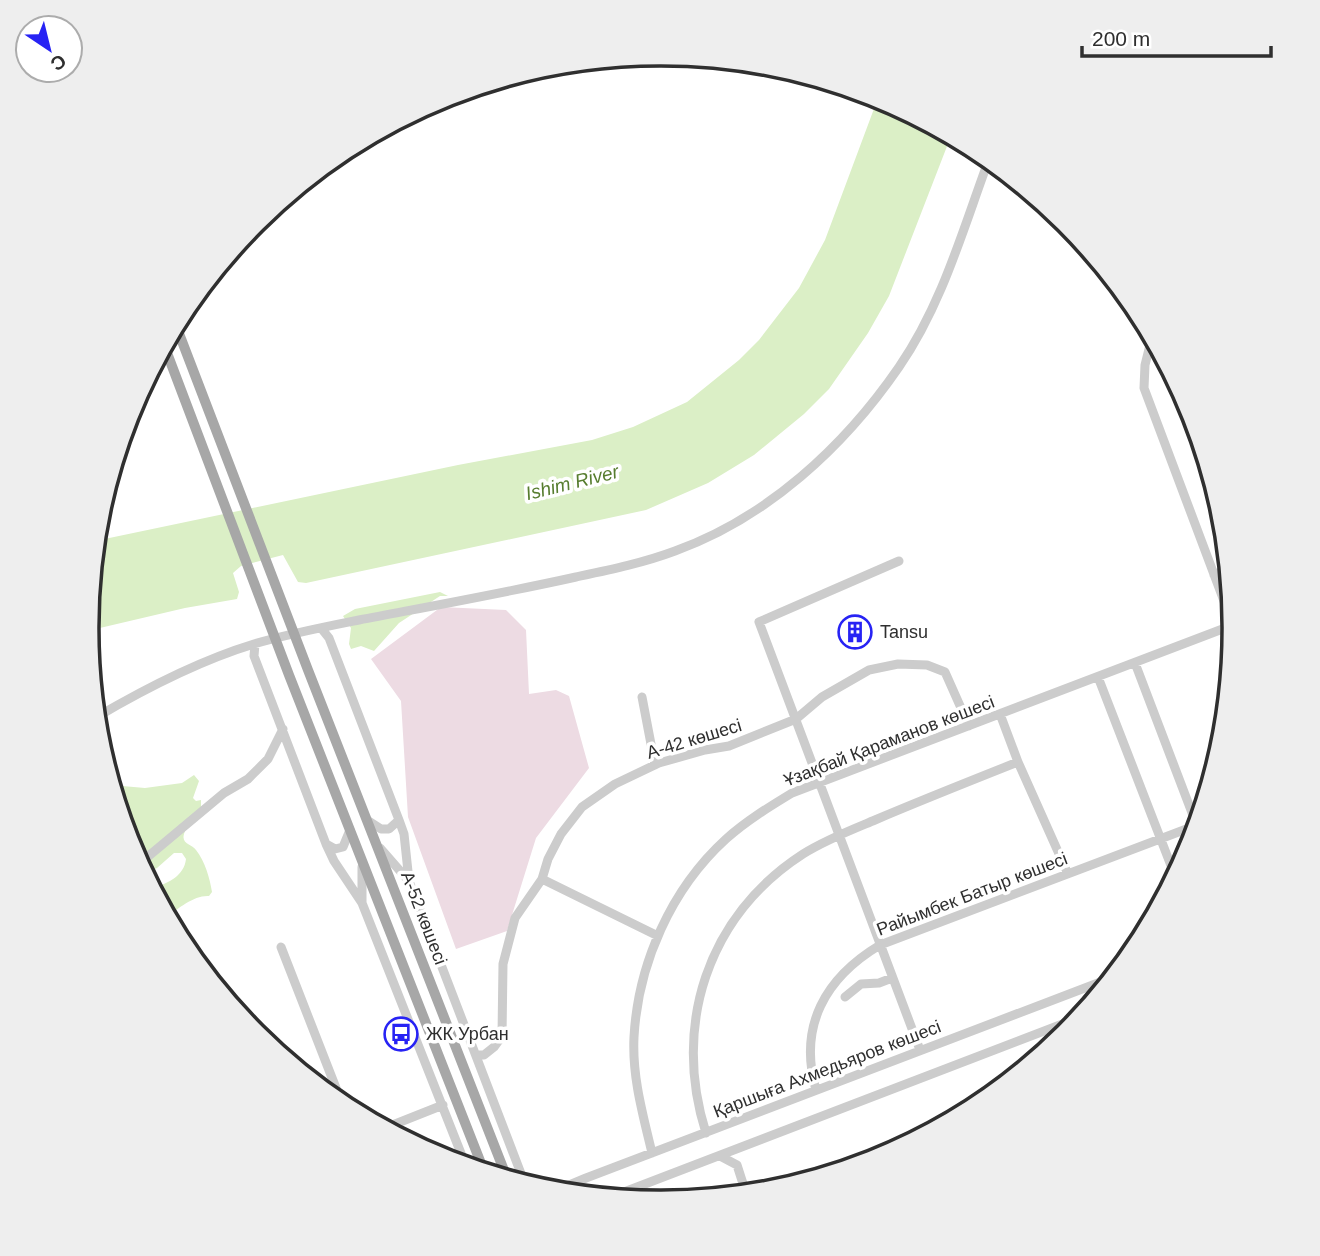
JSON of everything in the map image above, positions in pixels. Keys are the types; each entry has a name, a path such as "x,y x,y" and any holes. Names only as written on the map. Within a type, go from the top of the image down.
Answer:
{"main road":[{"name":"А-52 көшесі","path":"181,336 502,1166"},
{"name":"А-52 көшесі","path":"168,357 289,675 480,1160"}],"street":[{"path":"105,713 193,666 255,643 625,566 676,551 727,526 782,492 836,446 899,366 923,325 944,280 985,170"},
{"path":"1148,351 1144,365 1144,388 1220,593"},
{"path":"899,561 759,622 920,1050"},
{"path":"1213,575 1218,573"},
{"path":"321,628 332,646 399,820 404,834 409,881 520,1171"},
{"name":"Ұзақбай Қараманов көшесі","path":"652,1153 640,1105 634,1039 639,992 658,936 695,873 726,840 760,813 792,793 1222,629"},
{"path":"255,643 254,656 326,844 362,903 461,1153"},
{"path":"1135,663 1191,810"},
{"name":"А-42 көшесі","path":"478,1055 484,1055 502,1036 503,964 515,918 542,879 548,859 561,834 582,807 615,784 655,765 729,746 796,719 822,697 869,670 898,664 927,665 945,672 969,726"},
{"path":"1098,677 1170,863"},
{"path":"642,697 655,765"},
{"path":"999,714 1068,874"},
{"path":"147,857 224,793 248,779 268,759 283,729"},
{"path":"706,1133 698,1107 693,1072 695,1016 712,959 734,922 770,878 804,853 838,836 1018,762"},
{"path":"367,820 381,828 389,829 399,820"},
{"path":"326,844 335,849 343,847 350,830"},
{"name":"Райымбек Батыр көшесі","path":"816,1090 809,1059 810,1040 816,1019 833,984 860,956 880,945 1184,830"},
{"path":"377,844 409,881"},
{"path":"362,858 362,903"},
{"path":"542,879 658,936"},
{"path":"419,954 427,929"},
{"path":"378,944 404,962"},
{"path":"281,947 335,1085"},
{"path":"845,997 861,984 879,983 892,978"},
{"name":"Қаршыға Ахмедьяров көшесі","path":"578,1184 1093,985"},
{"path":"633,1189 1055,1027"},
{"path":"396,1123 443,1105"},
{"path":"720,1156 737,1164 743,1183"}],"shaded area":[{"path":"441,607 506,610 526,630 529,694 556,690 569,696 589,768 536,838 507,931 456,949 408,817 401,701 371,659"}],"water":[{"name":"Ishim River","path":"874,109 947,146 889,296 868,333 829,389 804,414 754,455 708,483 646,510 306,583 298,582 283,555 241,566 233,573 239,592 237,599 99,628 106,539 458,465 592,440 633,427 687,402 739,360 759,340 799,288 825,240"},
{"path":"440,592 448,596 440,596 399,623 374,651 361,646 351,649 351,628 343,616 355,609"},
{"path":"194,775 199,781 193,798 196,801 201,800 201,811 183,837 202,859 212,892 209,896 198,898 175,911 161,885 175,878 185,865 186,859 182,853 174,853 153,870 122,786 145,788 182,783"}],"place":[{"name":"Tansu","path":"855,632"},
{"name":"ЖК Урбан","path":"401,1034"}]}
